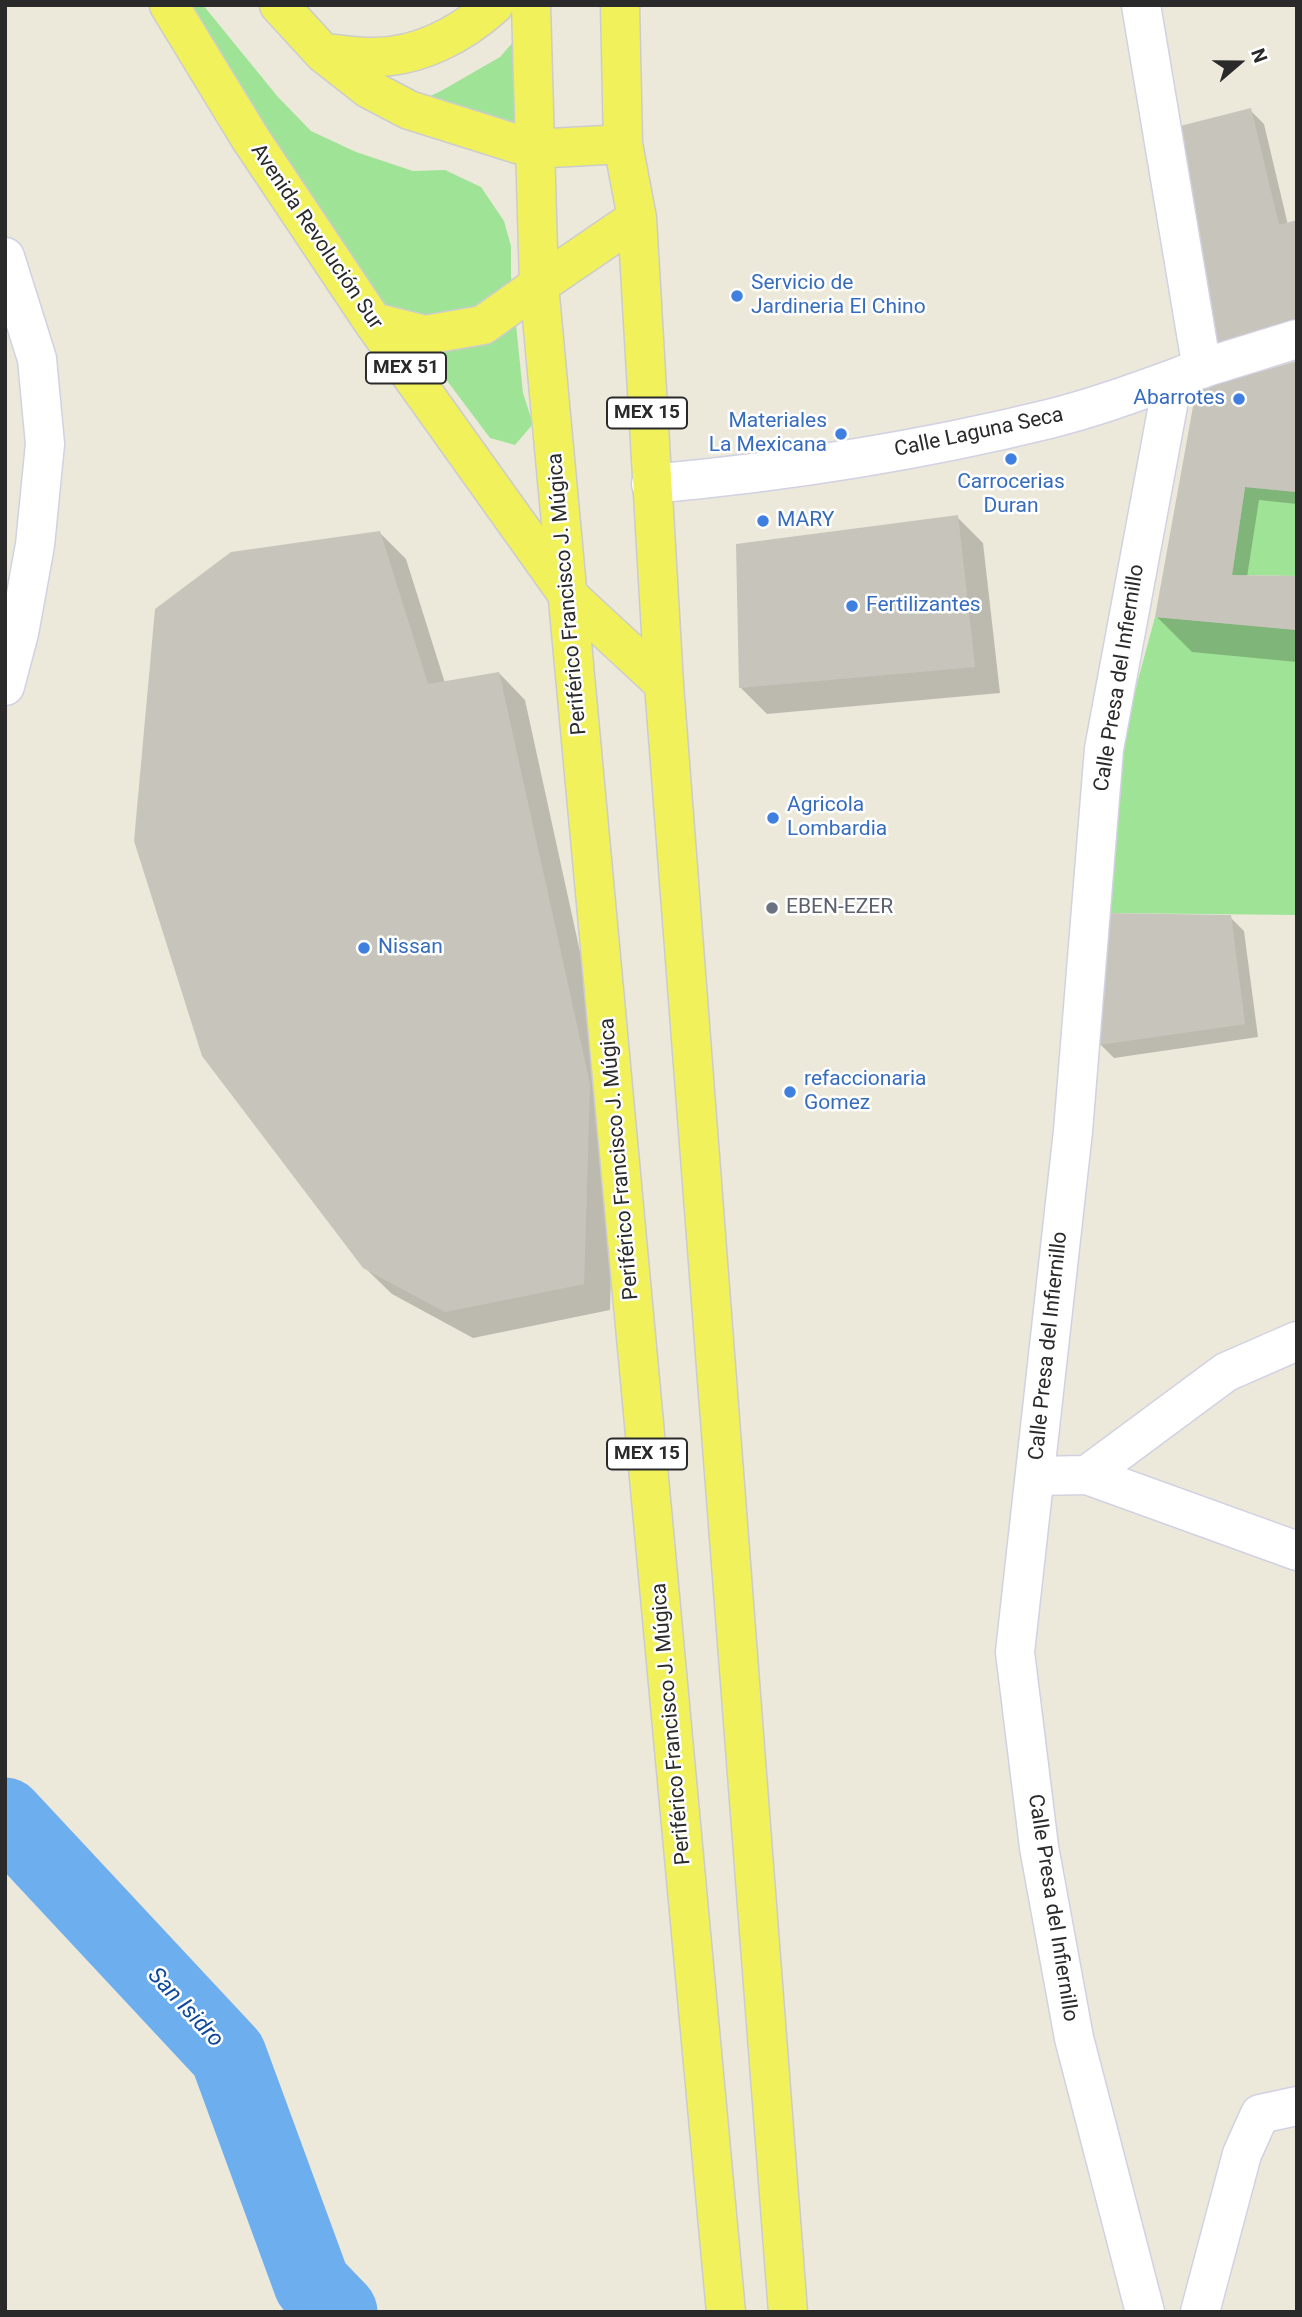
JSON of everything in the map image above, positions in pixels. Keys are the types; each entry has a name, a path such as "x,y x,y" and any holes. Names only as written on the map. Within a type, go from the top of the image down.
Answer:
{"main road":[{"name":"Avenida Revolución Sur","path":"169,5 250,138 373,322 568,596 664,684"},
{"path":"279,5 323,53 369,89 409,110 533,149 623,144"},
{"path":"323,53 373,57 402,55 442,41 472,25 494,5"},
{"name":"Periférico Francisco J. Múgica","path":"531,5 533,149 539,285 726,2312"},
{"name":"MEX 15","path":"620,5 623,144 637,218 664,684 788,2312"},
{"path":"373,322 425,335 483,325 637,218"}],"street":[{"path":"1141,5 1192,373"},
{"path":"5,257 37,359 45,444 35,545 19,633 5,687"},
{"name":"Calle Laguna Seca","path":"651,484 712,479 915,448 1049,419 1114,401 1297,339"},
{"name":"Calle Presa del Infiernillo","path":"1145,2312 1074,2038 1039,1847 1015,1652 1073,1130 1104,750 1169,400 1192,373"},
{"path":"1087,1475 1226,1372 1297,1341"},
{"path":"1035,1476 1087,1475 1297,1551"},
{"path":"1200,2312 1242,2154 1260,2115 1297,2106"}],"green space":[{"path":"186,5 203,5 278,97 311,131 356,152 413,171 445,170 481,187 504,221 511,246 511,276 523,393 533,424 515,445 490,438 445,378 411,346 360,289"},
{"path":"521,33 519,128 414,104 500,57"},
{"path":"1245,487 1297,492 1297,576 1232,575"},
{"path":"1155,617 1297,630 1297,915 1106,913 1118,754"}],"building":[{"path":"1251,108 1279,225 1297,220 1297,317 1215,344 1180,126"},
{"path":"1297,361 1297,492 1245,487 1232,575 1297,576 1297,630 1155,617 1196,390"},
{"name":"Fertilizantes","path":"958,515 975,667 739,688 736,544"},
{"name":"Nissan","path":"380,531 428,684 499,672 590,1084 584,1284 445,1312 363,1268 202,1056 134,841 155,609 231,552"},
{"path":"1106,913 1231,915 1245,1024 1098,1045"}],"waterway":[{"name":"San Isidro","path":"5,1816 228,2055 312,2284 339,2312"}],"place":[{"name":"Servicio de Jardineria El Chino","path":"737,296"},
{"name":"Abarrotes","path":"1239,399"},
{"name":"Materiales La Mexicana","path":"841,434"},
{"name":"Carrocerias Duran","path":"1011,459"},
{"name":"MARY","path":"763,521"},
{"name":"Fertilizantes","path":"852,606"},
{"name":"Agricola Lombardia","path":"773,818"},
{"name":"EBEN-EZER","path":"772,908"},
{"name":"Nissan","path":"364,948"},
{"name":"refaccionaria Gomez","path":"790,1092"}]}
